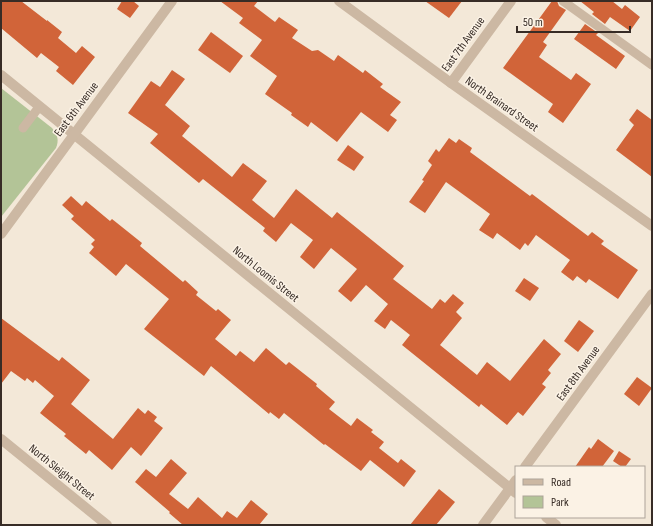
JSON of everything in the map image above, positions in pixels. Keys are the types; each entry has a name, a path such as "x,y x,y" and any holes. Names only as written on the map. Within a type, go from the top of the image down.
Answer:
{"street":[{"name":"East 6th Avenue","path":"1,234 172,1"},
{"name":"North Brainard Street","path":"338,1 652,226"},
{"name":"East 7th Avenue","path":"451,83 511,1"},
{"name":"North Loomis Street","path":"1,75 73,135 514,487"},
{"name":"East 8th Avenue","path":"526,466 652,294"},
{"name":"North Sleight Street","path":"1,439 107,525"},
{"path":"483,525 514,487"},
{"path":"547,518 556,525"}],"lane":[{"path":"563,1 652,66"},
{"path":"23,128 39,107"}],"green space":[{"path":"1,88 52,128 58,140 56,148 1,217"}],"building":[{"path":"1,1 21,1 62,32 58,38 76,53 82,46 95,57 73,85 56,71 59,67 41,53 37,58 1,28"},
{"path":"122,1 133,1 139,6 130,18 117,9"},
{"path":"220,1 258,1 254,6 275,22 279,17 298,30 292,38 312,51 318,50 334,61 338,55 363,73 365,70 383,84 380,87 401,102 390,115 397,120 388,132 361,112 337,142 311,122 308,127 291,115 292,113 265,94 277,76 250,56 262,40 239,23 243,18"},
{"path":"425,1 462,1 449,18"},
{"path":"552,1 557,1 559,6 566,10 543,42 547,45 539,57 571,80 576,73 591,84 563,123 548,112 553,104 503,68"},
{"path":"580,1 612,1 622,9 625,5 640,17 630,31 610,17 605,24 592,14 594,12"},
{"path":"585,24 598,33 596,35 625,56 616,69 574,39"},
{"path":"211,32 243,56 230,73 198,50"},
{"path":"172,70 185,79 165,105 190,126 182,136 232,177 243,163 267,181 252,200 274,218 296,189 332,218 337,212 404,266 393,279 432,309 440,299 445,303 453,294 464,303 456,312 462,318 440,345 477,375 487,362 510,381 544,339 561,354 548,370 551,373 542,384 546,387 523,416 518,412 507,425 481,404 479,407 402,345 410,335 391,320 385,329 374,321 388,304 366,285 351,302 338,291 357,269 331,248 314,269 300,257 313,240 291,223 276,242 263,231 265,228 203,179 199,183 150,143 158,134 128,113 151,81 160,87"},
{"path":"637,109 652,120 652,177 616,150 634,125 629,120"},
{"path":"449,138 456,143 459,139 472,148 470,152 530,196 532,194 588,236 592,232 604,241 601,244 638,270 618,299 589,279 586,283 577,276 573,281 561,272 570,260 536,235 528,246 525,243 520,250 497,233 493,239 479,230 490,214 446,182 425,213 409,202 424,181 422,180 432,165 428,161 436,149 439,152"},
{"path":"348,145 364,157 354,171 337,160"},
{"path":"71,196 82,206 86,201 110,221 112,219 142,243 140,246 183,282 185,280 198,292 196,295 216,311 218,309 231,320 215,339 236,356 240,351 254,362 266,348 286,365 289,362 317,384 316,386 335,402 329,409 351,426 357,418 373,430 371,432 384,442 379,448 398,463 401,459 416,471 404,487 370,460 361,471 325,444 324,445 284,413 279,419 270,412 269,414 211,366 204,376 144,329 169,299 126,264 116,276 89,253 94,247 91,244 95,240 71,219 74,216 62,205"},
{"path":"524,278 539,288 530,301 515,291"},
{"path":"1,318 59,361 62,357 90,380 71,404 113,439 138,408 145,414 148,410 157,417 154,421 163,428 141,456 131,447 112,470 89,450 86,454 64,436 66,434 40,413 54,396 35,380 33,383 27,378 25,381 11,371 1,384"},
{"path":"579,320 594,331 578,352 564,341"},
{"path":"637,377 652,388 639,406 624,394"},
{"path":"598,439 614,451 603,466 576,466 589,447 591,449"},
{"path":"619,451 631,459 626,466 620,466 613,461"},
{"path":"171,459 187,473 169,494 188,509 198,497 222,518 227,511 237,518 251,500 268,514 259,525 183,525 135,482 146,469 156,477"},
{"path":"439,489 455,502 436,525 410,525"}]}
